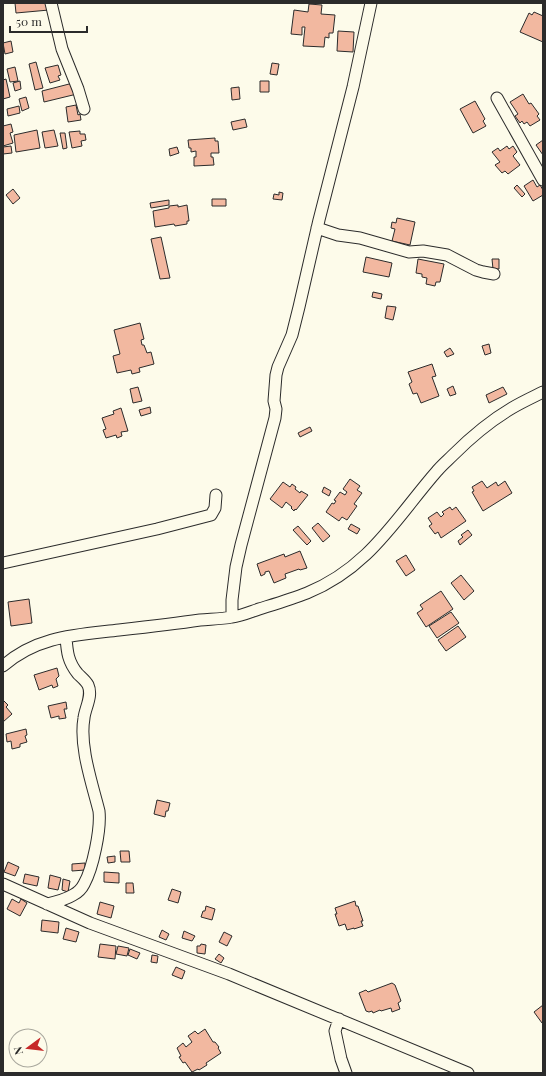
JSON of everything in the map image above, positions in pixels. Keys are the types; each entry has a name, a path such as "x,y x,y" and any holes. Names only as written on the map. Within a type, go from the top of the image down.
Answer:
{"street":[{"path":"50,3 62,49 84,109"},
{"path":"232,617 232,600 236,567 275,418 276,409 274,401 276,375 292,335 317,228 353,87 371,3"},
{"path":"497,98 543,180"},
{"path":"317,228 338,235 360,238 409,252 423,251 447,255 476,270 494,274"},
{"path":"3,666 32,648 53,640 82,634 232,617 289,600 335,579 364,558 388,532 438,470 468,440 512,408 543,392"},
{"path":"3,562 14,561 157,529 211,515 215,508 216,495"},
{"path":"46,904 62,901 74,894 84,884 91,867 99,831 100,819 84,744 84,717 90,697 88,685 73,667 68,658 66,637"},
{"path":"3,884 90,923 229,974 468,1073"},
{"path":"339,1019 335,1031 341,1060 346,1073"}],"building":[{"path":"15,3 47,3 49,10 16,13"},
{"path":"309,4 322,5 321,14 335,15 333,33 329,33 329,38 325,37 324,47 303,46 305,27 302,27 302,35 291,34 294,10 308,12"},
{"path":"534,12 543,16 543,42 520,32 529,13 532,15"},
{"path":"338,31 354,32 353,52 337,51"},
{"path":"11,41 13,52 5,54 3,43"},
{"path":"36,62 43,88 35,90 29,64"},
{"path":"272,63 279,64 277,75 270,74"},
{"path":"58,65 61,75 58,76 60,80 50,83 45,68"},
{"path":"15,67 18,81 10,82 7,69"},
{"path":"6,79 10,97 3,99 3,80"},
{"path":"20,81 21,89 15,91 13,83"},
{"path":"260,81 269,81 269,92 260,92"},
{"path":"73,83 77,94 44,102 42,91"},
{"path":"239,87 240,99 232,100 231,88"},
{"path":"523,94 529,104 531,103 539,114 537,116 540,120 530,126 527,122 524,124 522,121 520,123 515,116 518,114 510,102"},
{"path":"26,97 29,108 22,111 19,99"},
{"path":"475,101 485,119 483,121 486,126 473,133 460,109"},
{"path":"76,105 78,115 80,114 81,120 68,122 66,107"},
{"path":"19,106 20,113 8,116 7,109"},
{"path":"245,119 247,127 233,130 231,122"},
{"path":"11,124 13,132 10,133 13,143 3,146 3,126"},
{"path":"37,130 40,148 16,152 14,135"},
{"path":"54,130 58,146 45,148 42,132"},
{"path":"80,131 80,134 85,134 86,140 81,141 82,146 72,148 69,132"},
{"path":"60,133 65,133 67,148 63,149"},
{"path":"215,138 215,141 218,141 219,153 211,153 214,165 194,166 196,151 191,152 188,140"},
{"path":"543,140 543,155 536,145"},
{"path":"11,146 12,153 3,154 3,147"},
{"path":"507,146 509,149 513,146 517,152 513,156 520,165 508,174 505,171 502,173 495,165 500,162 492,152 498,148 500,151"},
{"path":"177,147 179,153 170,156 169,149"},
{"path":"533,180 537,187 540,185 543,190 543,195 533,201 524,186"},
{"path":"517,185 525,194 522,197 514,188"},
{"path":"13,189 20,198 13,204 6,195"},
{"path":"279,192 283,193 282,200 273,199 274,194 279,195"},
{"path":"212,199 226,199 226,206 212,206"},
{"path":"169,200 169,205 151,208 150,203"},
{"path":"178,205 178,207 187,205 189,221 187,221 187,224 175,226 174,224 155,227 153,211"},
{"path":"397,218 415,222 410,245 392,241 395,229 391,228 392,222 396,223"},
{"path":"161,237 170,278 160,279 151,239"},
{"path":"366,257 392,263 389,277 363,272"},
{"path":"418,259 444,264 440,282 436,282 435,286 426,284 427,278 422,277 422,274 416,273"},
{"path":"492,259 499,259 499,269 493,269"},
{"path":"373,292 382,294 381,299 372,297"},
{"path":"387,306 396,307 393,320 385,318"},
{"path":"140,323 144,339 141,340 142,345 144,345 147,353 151,352 154,364 139,368 140,372 132,374 131,370 117,373 113,356 120,354 114,330"},
{"path":"489,344 491,353 485,355 482,346"},
{"path":"450,348 454,354 447,357 444,352"},
{"path":"432,364 436,376 432,377 439,396 421,403 417,393 413,394 409,384 412,382 408,372"},
{"path":"453,386 456,394 450,396 447,389"},
{"path":"138,387 142,401 133,403 130,389"},
{"path":"503,387 507,394 489,403 486,395"},
{"path":"150,407 151,413 141,416 139,410"},
{"path":"121,408 128,431 121,432 122,436 117,438 116,435 106,438 103,430 106,429 102,418 114,414 113,411"},
{"path":"310,427 312,431 300,437 298,433"},
{"path":"350,479 360,486 357,490 362,493 354,504 357,506 347,520 342,517 339,521 326,512 332,503 334,504 336,501 334,500 340,492 345,495 347,492 343,489"},
{"path":"482,481 487,488 496,482 498,486 505,481 512,493 483,511 472,492 474,491 472,487"},
{"path":"283,482 290,487 292,484 300,493 301,491 308,495 294,511 286,502 282,508 270,499"},
{"path":"324,487 331,491 329,496 322,492"},
{"path":"450,507 452,510 456,507 466,521 441,538 438,532 435,534 429,526 432,524 428,518 437,512 441,517 444,514 442,512"},
{"path":"318,523 330,536 323,542 312,528"},
{"path":"351,524 360,529 357,534 348,529"},
{"path":"298,526 311,541 307,545 293,530"},
{"path":"468,530 472,535 460,545 458,541 463,537 461,535"},
{"path":"300,551 307,568 285,574 286,578 274,583 269,571 265,572 265,574 261,576 257,564 284,554 285,557"},
{"path":"406,555 415,570 406,576 396,561"},
{"path":"461,575 474,591 464,600 451,583"},
{"path":"441,591 453,609 426,627 417,613 423,609 420,605"},
{"path":"29,599 32,623 11,626 8,602"},
{"path":"451,612 459,623 437,638 429,626"},
{"path":"458,626 466,637 446,651 438,640"},
{"path":"57,668 59,676 56,679 58,686 53,688 52,685 39,690 34,675"},
{"path":"3,700 8,705 6,707 12,714 3,722"},
{"path":"66,702 67,709 64,709 66,718 59,719 59,716 51,718 48,706"},
{"path":"26,729 27,735 25,736 27,742 20,744 20,747 12,749 11,741 7,742 6,734"},
{"path":"157,800 170,803 165,817 154,814"},
{"path":"120,851 129,851 130,862 121,862"},
{"path":"115,856 115,862 108,863 107,857"},
{"path":"8,862 19,867 15,876 4,872"},
{"path":"85,863 85,870 72,871 72,864"},
{"path":"104,872 119,873 119,883 104,882"},
{"path":"25,874 39,877 37,886 23,883"},
{"path":"50,875 61,878 58,890 48,888"},
{"path":"63,879 70,881 68,892 62,890"},
{"path":"126,883 133,883 134,893 126,893"},
{"path":"172,889 181,892 178,903 168,900"},
{"path":"12,899 19,903 21,899 27,903 20,916 7,909"},
{"path":"355,901 363,921 361,921 363,926 347,930 345,924 339,926 335,914 337,914 335,908"},
{"path":"100,902 114,906 111,918 97,914"},
{"path":"206,906 215,909 212,920 201,917"},
{"path":"42,920 59,922 58,933 41,931"},
{"path":"66,928 79,932 76,942 63,939"},
{"path":"162,930 169,934 166,940 159,937"},
{"path":"184,931 195,936 192,941 182,938"},
{"path":"224,932 232,936 227,946 219,942"},
{"path":"100,944 116,946 115,959 98,957"},
{"path":"201,944 206,945 205,954 197,953 197,946 200,946"},
{"path":"118,946 129,948 127,956 116,954"},
{"path":"130,949 140,953 137,959 128,955"},
{"path":"219,954 224,958 221,963 215,959"},
{"path":"152,955 158,956 157,963 151,962"},
{"path":"176,967 185,971 182,979 172,975"},
{"path":"392,983 395,985 401,1001 398,1003 400,1009 392,1012 391,1008 373,1013 372,1011 366,1011 359,993 366,990 368,992"},
{"path":"543,1005 543,1022 542,1023 534,1012"},
{"path":"205,1029 213,1042 215,1042 219,1047 218,1048 221,1053 206,1063 207,1065 192,1072 185,1062 183,1063 179,1057 181,1056 177,1048 183,1043 186,1047 192,1042 188,1036 195,1031 198,1034"}]}
